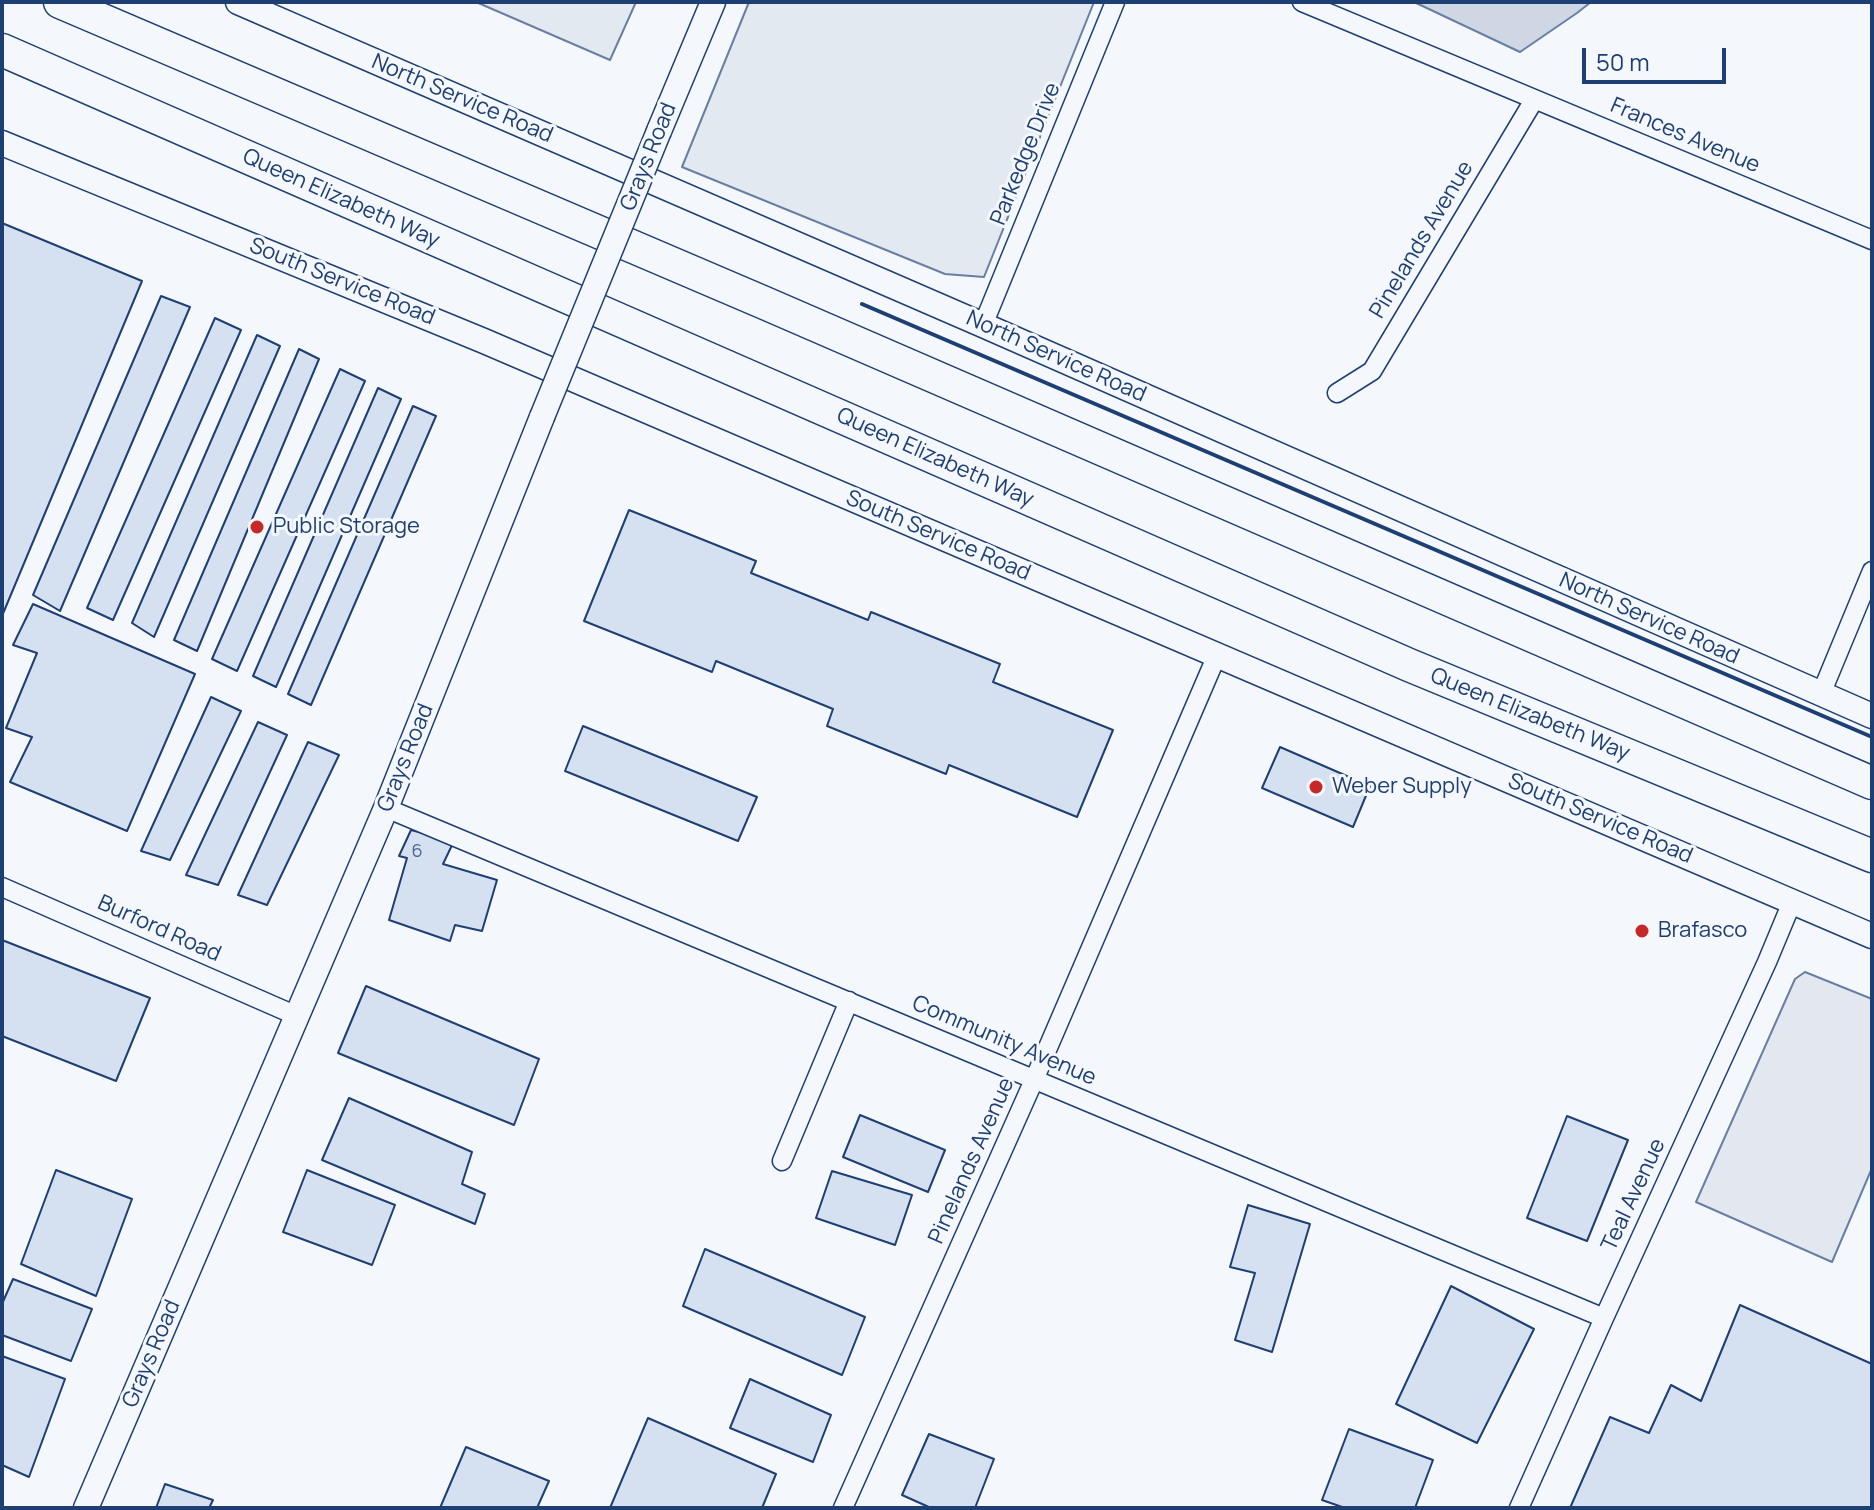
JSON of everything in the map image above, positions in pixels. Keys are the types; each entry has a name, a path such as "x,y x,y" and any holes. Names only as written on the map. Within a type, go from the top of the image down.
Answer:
{"highway":[{"path":"60,2 781,310 1872,783"},
{"name":"Queen Elizabeth Way","path":"2,50 1409,665 1872,856"}],"street":[{"name":"North Service Road","path":"238,2 1872,716"},
{"name":"Grays Road","path":"86,1508 386,808 542,417 713,2"},
{"name":"Parkedge Drive","path":"983,325 1115,2"},
{"name":"Frances Avenue","path":"1302,2 1872,240"},
{"name":"Pinelands Avenue","path":"1337,393 1372,371 1534,100"},
{"name":"South Service Road","path":"2,143 484,341 1872,936"},
{"path":"1821,694 1872,571"},
{"name":"Pinelands Avenue","path":"843,1508 1034,1080 1217,655"},
{"name":"Community Avenue","path":"386,808 1604,1318"},
{"name":"Burford Road","path":"2,887 297,1016"},
{"name":"Teal Avenue","path":"1519,1508 1792,902"},
{"path":"782,1161 849,1001"}],"shaded area":[{"path":"476,2 636,2 610,60"},
{"path":"749,2 1094,2 984,277 945,274 682,167"},
{"path":"1414,2 1591,2 1520,52"},
{"path":"1805,972 1872,999 1872,1168 1832,1262 1696,1202 1795,979"}],"building":[{"path":"2,223 142,281 2,616"},
{"path":"161,296 190,307 60,611 33,595"},
{"path":"215,318 241,330 113,620 87,608"},
{"path":"257,335 280,346 154,637 132,623"},
{"path":"299,349 319,359 197,651 174,640"},
{"path":"340,369 365,381 237,671 212,659"},
{"path":"378,388 401,399 276,687 253,676"},
{"path":"413,406 436,416 311,705 288,694"},
{"path":"629,510 756,561 751,573 868,620 871,612 1000,664 993,682 1113,730 1077,817 949,765 946,774 827,726 833,709 716,661 712,672 584,621"},
{"path":"33,604 195,674 127,831 10,782 32,737 6,728 37,653 13,645"},
{"path":"211,697 241,711 170,860 141,851"},
{"path":"258,722 287,735 218,885 186,875"},
{"path":"583,726 757,797 738,841 565,771"},
{"path":"308,742 339,755 267,905 238,895"},
{"name":"Weber Supply","path":"1280,747 1370,786 1353,827 1262,788"},
{"path":"411,830 454,841 443,864 497,880 482,931 455,925 450,941 389,920 407,858 399,856"},
{"path":"2,940 150,998 116,1081 2,1036"},
{"path":"366,986 539,1059 514,1125 338,1053"},
{"path":"349,1098 472,1152 462,1184 485,1194 475,1224 322,1160"},
{"path":"860,1115 945,1150 928,1192 843,1157"},
{"path":"1567,1116 1628,1140 1587,1241 1527,1218"},
{"path":"56,1170 132,1199 96,1296 21,1264"},
{"path":"307,1170 395,1205 372,1265 283,1232"},
{"path":"832,1171 912,1195 895,1245 816,1218"},
{"path":"1248,1205 1310,1224 1272,1352 1235,1340 1255,1273 1230,1267"},
{"path":"705,1249 865,1317 842,1375 683,1306"},
{"path":"13,1279 92,1309 71,1361 2,1335 2,1304"},
{"path":"1451,1286 1534,1329 1477,1443 1396,1404"},
{"path":"1740,1305 1872,1364 1872,1508 1570,1508 1610,1417 1649,1433 1671,1385 1701,1401"},
{"path":"2,1356 65,1379 29,1477 2,1465"},
{"path":"750,1379 831,1415 813,1462 730,1428"},
{"path":"648,1418 776,1474 762,1508 610,1508"},
{"path":"1349,1429 1433,1460 1415,1508 1345,1508 1322,1500"},
{"path":"929,1434 994,1459 975,1508 931,1508 902,1495"},
{"path":"466,1447 549,1481 537,1508 440,1508"},
{"path":"165,1484 213,1500 209,1508 156,1508"}],"wall":[{"path":"862,304 1872,737"}],"place":[{"name":"Public Storage","path":"257,527"},
{"name":"Weber Supply","path":"1316,787"},
{"name":"Brafasco","path":"1642,931"}]}
